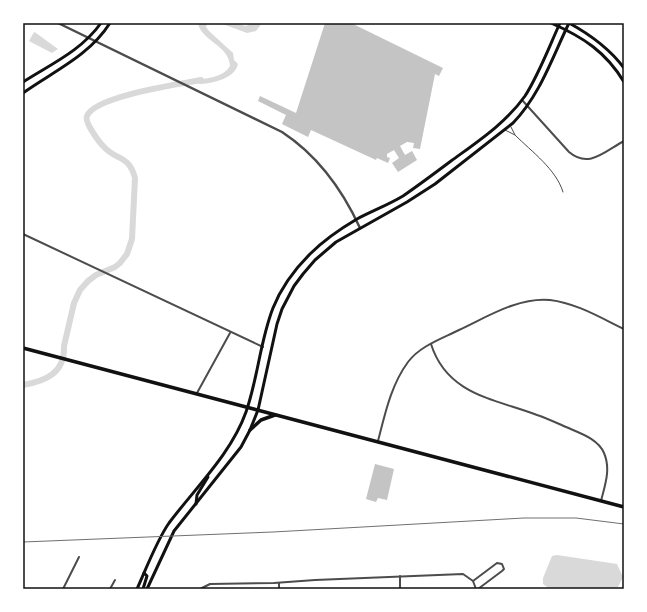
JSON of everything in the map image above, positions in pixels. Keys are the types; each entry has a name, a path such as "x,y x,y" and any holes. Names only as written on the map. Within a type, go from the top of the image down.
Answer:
{"main road":[{"path":"23,82 67,56 89,38 101,23"},
{"path":"23,93 79,57 96,42 110,23"},
{"path":"552,23 559,25 565,30 586,41 604,54 624,82"},
{"path":"146,589 171,536 241,447 250,430 258,410 277,324 282,309 294,286 315,260 336,242 407,202 435,184 505,130 522,114 546,75 569,23 608,49 624,68"},
{"path":"137,589 168,524 233,441 248,408 267,325 273,308 293,273 327,238 356,220 402,196 469,148 506,118 522,100 529,89 559,25"},
{"path":"469,148 473,154"},
{"path":"288,281 294,286"},
{"path":"23,348 624,507"},
{"path":"250,430 261,420 276,415"},
{"path":"196,504 197,495 210,472"},
{"path":"143,589 147,576 144,573"}],"street":[{"path":"58,23 282,132 294,140 309,152 317,161 335,186 360,228"},
{"path":"618,72 624,68"},
{"path":"522,100 569,152 578,158 590,160 624,141"},
{"path":"23,234 230,333 263,347"},
{"path":"378,443 391,395 401,373 409,361 421,349 510,306 532,301 550,300 571,305 624,329"},
{"path":"196,394 230,333"},
{"path":"431,344 435,357 443,368 471,392 537,415 581,434 598,445 605,454 608,464 608,472 601,501"},
{"path":"63,589 79,557"},
{"path":"200,589 210,584 279,583 463,574 473,581 477,589 502,571 504,566 497,563 473,581"},
{"path":"400,576 400,589"},
{"path":"110,589 115,580"},
{"path":"279,583 279,589"}],"lane":[{"path":"510,125 515,135"},
{"path":"505,130 515,135 546,165 560,184 563,192"}],"shaded area":[{"path":"198,23 207,23 206,27 209,31 233,53 234,60 238,64 233,73 223,79 201,84 193,81 219,75 230,66 225,53 204,34"},
{"path":"220,23 234,23 246,26 251,23 262,23 256,31 247,33"},
{"path":"34,32 58,49 52,53 29,41"},
{"path":"557,555 617,564 623,577 617,589 550,589 543,584 543,578 552,556"}],"building":[{"path":"325,23 351,23 443,68 439,76 435,74 420,149 413,148 414,143 407,142 400,146 405,155 412,151 417,160 398,172 392,163 399,158 394,150 387,154 387,157 390,158 388,163 377,158 376,160 311,130 308,137 282,124 286,115 258,101 260,96 296,113"},
{"path":"375,464 394,469 387,500 378,498 376,502 366,499"}],"waterway":[{"path":"23,385 46,378 58,369 63,355 74,303 80,290 96,275 115,267 120,263 127,254 132,239 135,178 129,165 109,151 96,137 88,123 87,116 93,109 105,102 139,92 201,80"}],"railway":[{"path":"23,542 273,532 524,518 576,518 624,524"}]}
